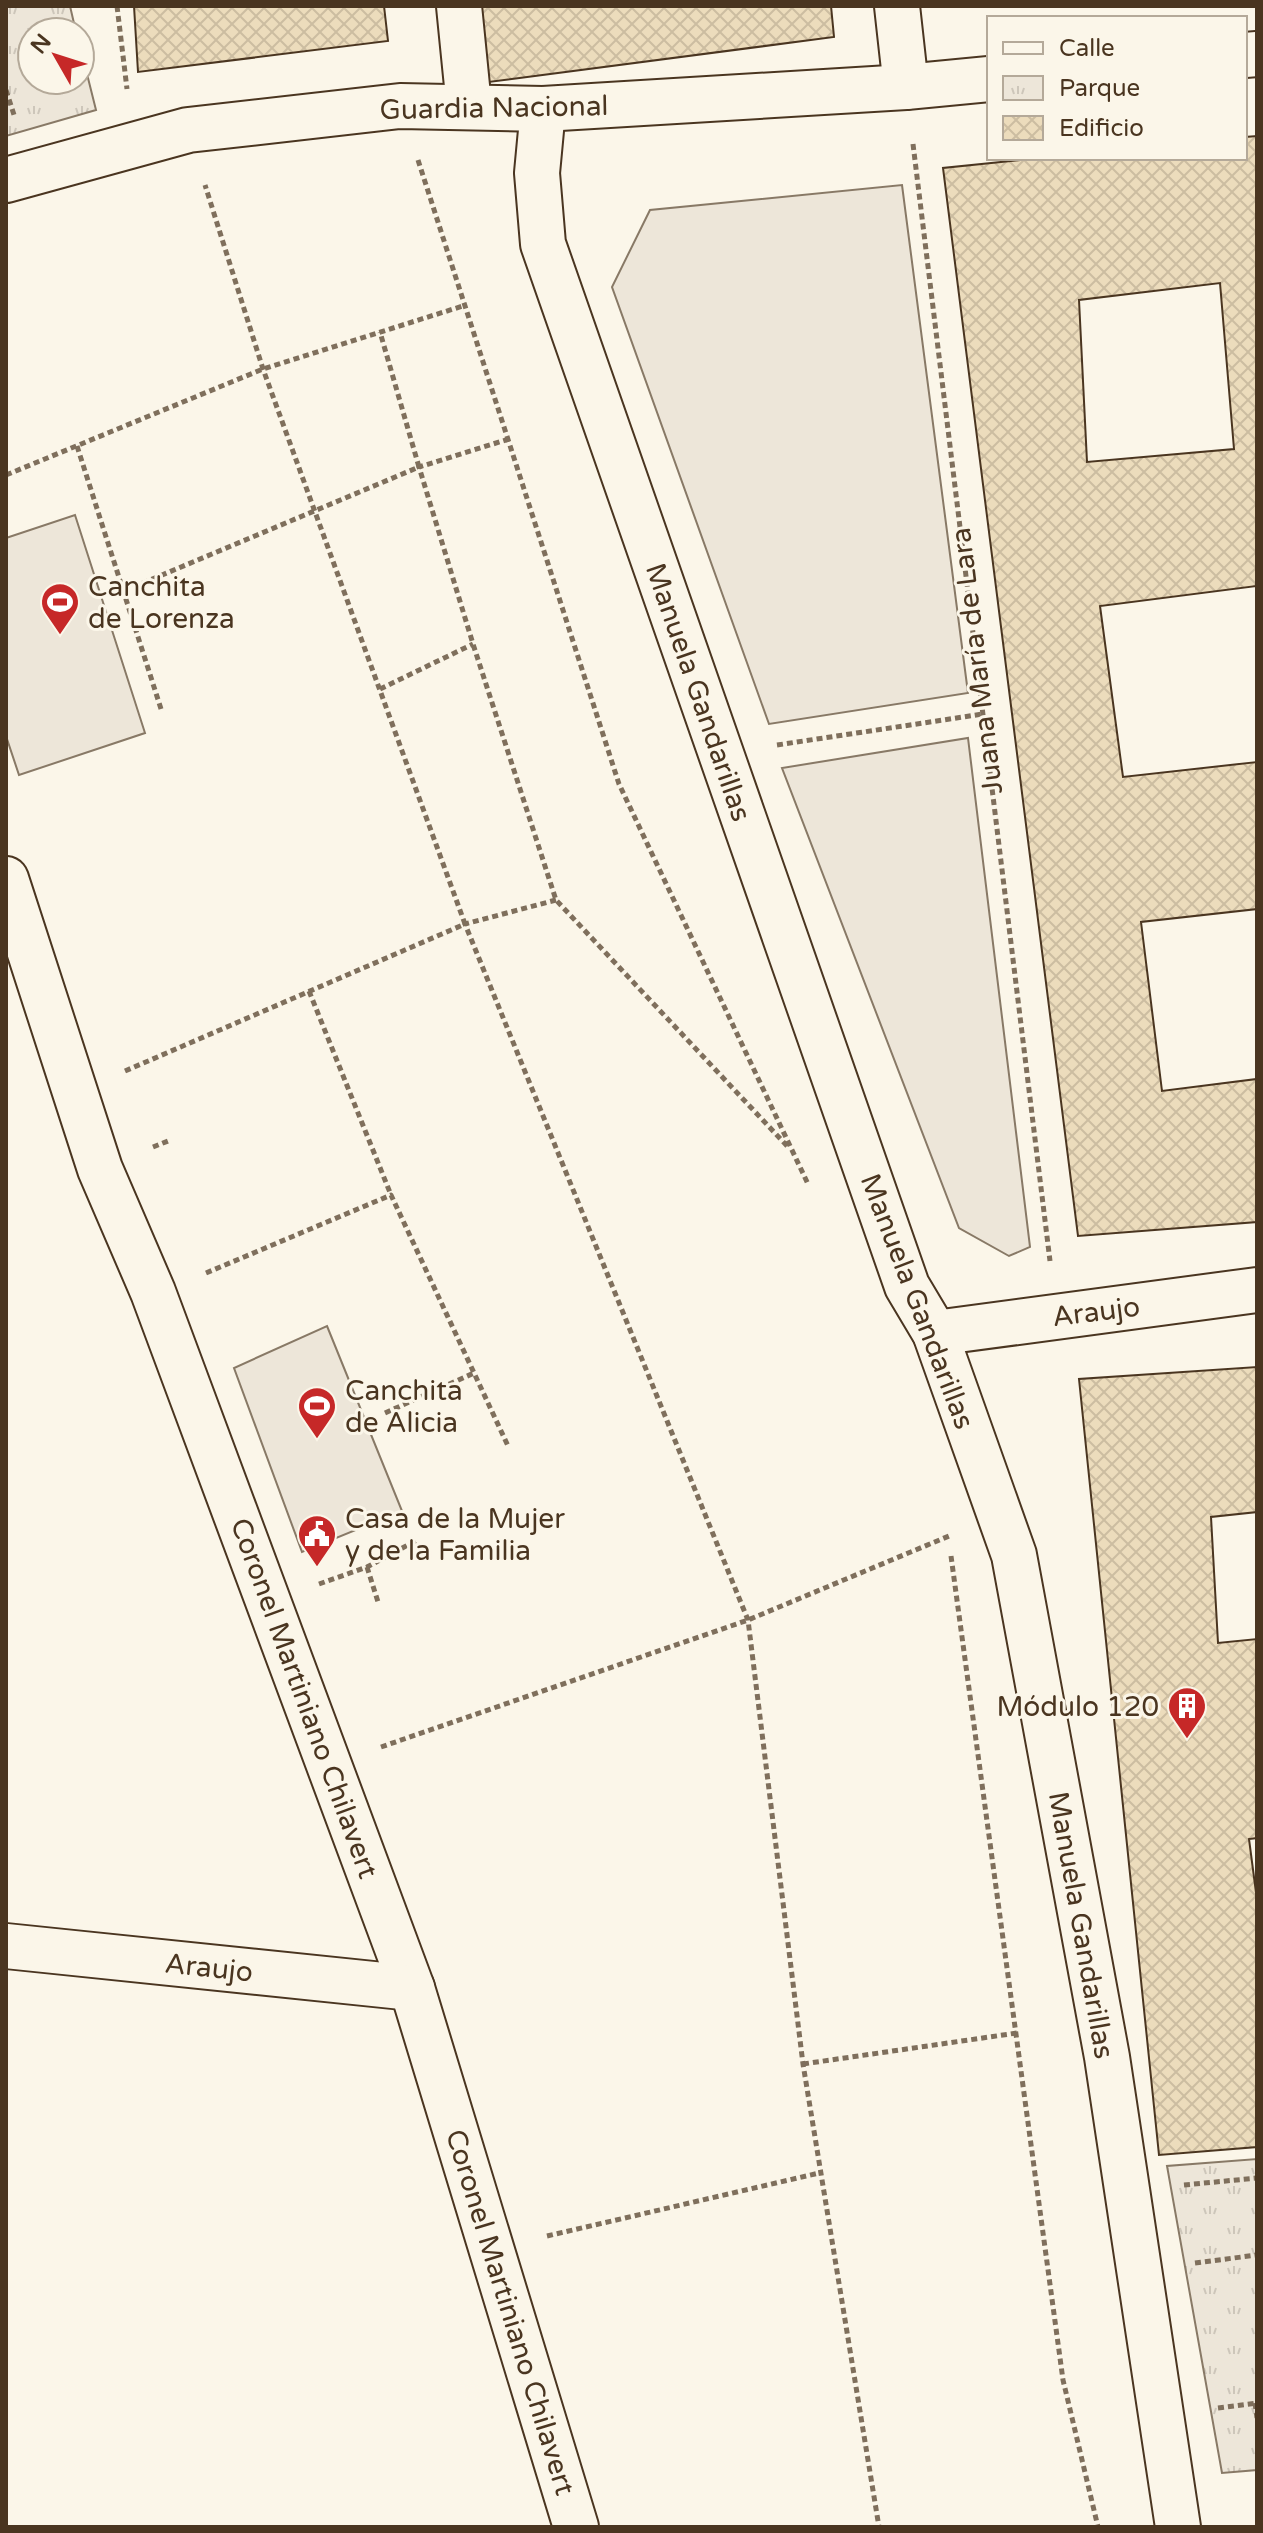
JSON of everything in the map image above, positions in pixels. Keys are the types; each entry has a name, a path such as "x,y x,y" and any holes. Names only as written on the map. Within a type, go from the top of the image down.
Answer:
{"street":[{"path":"459,6 469,106"},
{"path":"897,6 906,87"},
{"name":"Guardia Nacional","path":"6,180 188,130 400,106 543,109 987,79"},
{"name":"Manuela Gandarillas","path":"543,109 537,173 543,244 907,1286 935,1333 1014,1555 1107,2057 1178,2527"},
{"name":"Coronel Martiniano Chilavert","path":"6,879 100,1169 153,1292 412,1988 576,2527"},
{"name":"Araujo","path":"935,1333 1257,1290"},
{"name":"Araujo","path":"6,1946 412,1988"}],"path":[{"path":"97,155 127,91 117,6"},
{"name":"Juana María de Lara","path":"906,87 1057,1316"},
{"path":"400,106 619,784 813,1195"},
{"path":"188,130 263,369 465,924 748,1620 803,2064 879,2527"},
{"path":"6,475 263,369 466,305"},
{"path":"380,332 473,644 556,900 793,1152"},
{"path":"124,591 419,467 509,439"},
{"path":"77,446 162,712"},
{"path":"380,690 473,644"},
{"path":"721,754 983,714"},
{"path":"76,1092 465,924 556,900"},
{"path":"309,991 391,1195 509,1448"},
{"path":"153,1292 235,1262 391,1195"},
{"path":"385,1413 474,1373"},
{"path":"947,1522 1063,2380 1098,2527"},
{"path":"331,1765 748,1620 949,1536"},
{"path":"269,1601 367,1567 419,1539"},
{"path":"367,1567 378,1602"},
{"path":"803,2064 1017,2033"},
{"path":"491,2249 819,2173"},
{"path":"1127,2190 1257,2178"},
{"path":"1255,2403 1257,2418"}],"green space":[{"path":"6,6 70,6 72,16 16,16 16,96 92,96 96,110 6,136"},
{"path":"902,185 968,693 769,724 612,287 650,210"},
{"name":"Canchita de Lorenza","path":"75,515 145,733 19,775 6,736 6,538"},
{"path":"968,738 1030,1247 1009,1256 959,1228 782,768"},
{"name":"Canchita de Alicia","path":"327,1326 402,1511 302,1552 234,1368"},
{"path":"1257,2159 1257,2470 1222,2473 1167,2166"}],"building":[{"path":"134,6 384,6 388,41 138,72"},
{"path":"472,6 831,6 834,37 481,83"},
{"path":"1257,136 1257,593 1256,586 1100,606 1123,777 1257,762 1257,909 1141,922 1162,1091 1257,1079 1257,1222 1078,1236 943,168 1020,160 1247,160 1247,137","holes":["1220,283 1234,449 1087,462 1079,300"]},
{"name":"Módulo 120","path":"1257,1367 1257,1512 1211,1517 1218,1643 1257,1639 1257,1838 1249,1839 1257,1900 1257,2147 1159,2155 1079,1379"}],"place":[{"name":"Canchita de Lorenza","path":"60,636"},
{"name":"Canchita de Alicia","path":"317,1440"},
{"name":"Casa de la Mujer y de la Familia","path":"317,1568"},
{"name":"Módulo 120","path":"1187,1740"}]}
